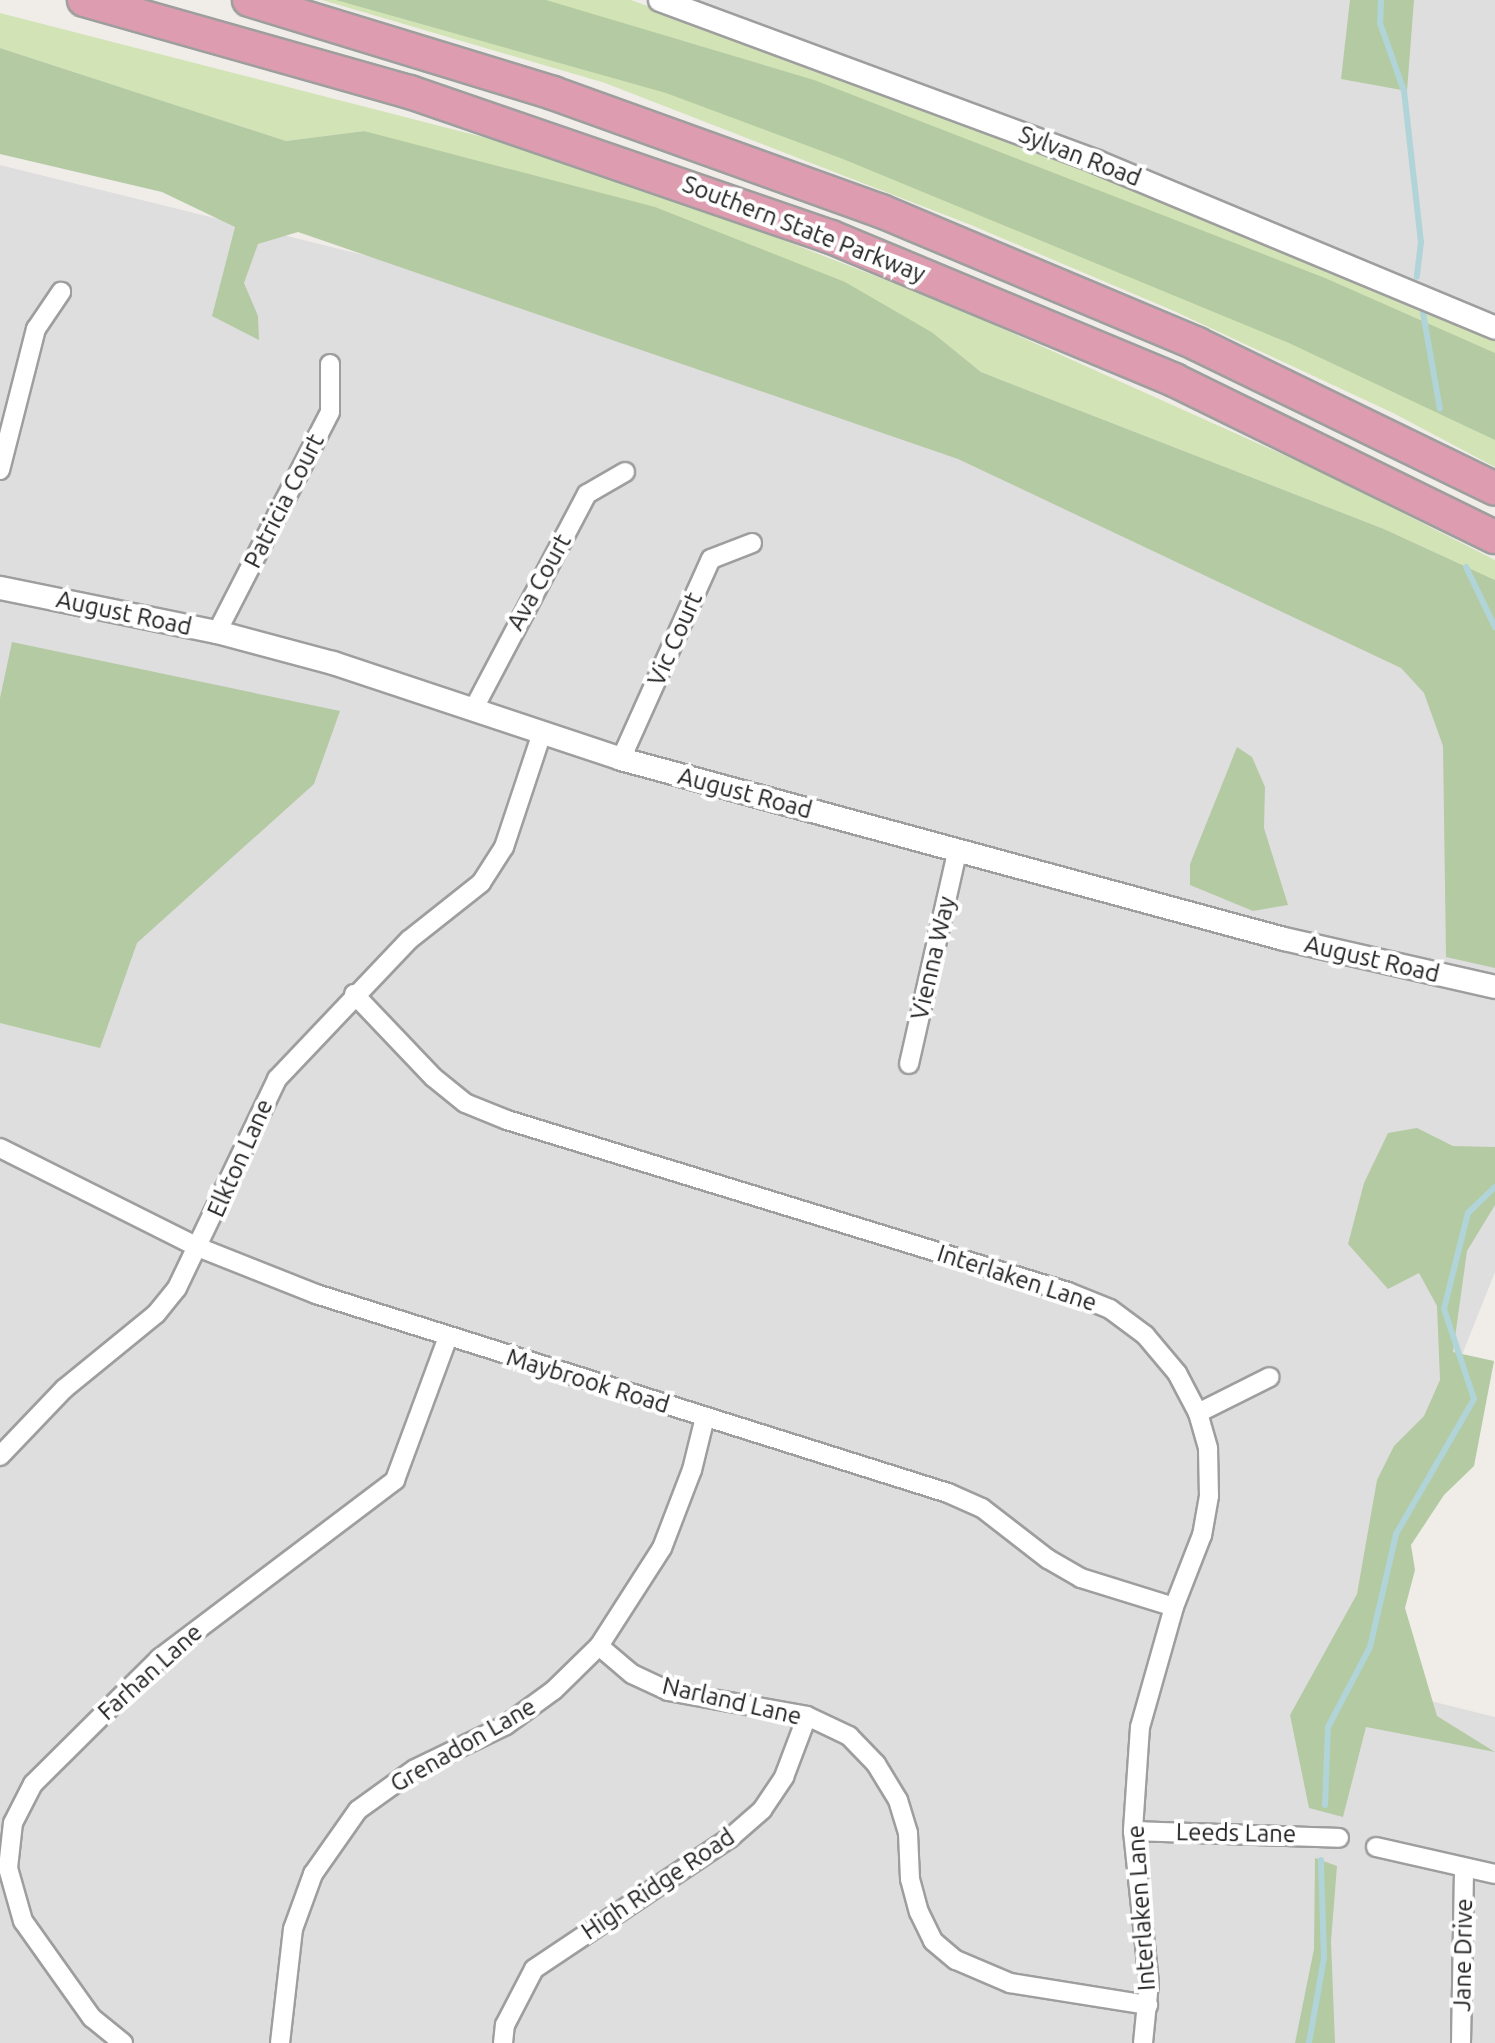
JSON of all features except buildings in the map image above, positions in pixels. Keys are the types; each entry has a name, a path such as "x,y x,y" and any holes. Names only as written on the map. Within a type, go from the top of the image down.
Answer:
{"highway":[{"name":"Southern State Parkway","path":"84,0 452,105 831,237 1188,386 1495,537"},
{"name":"Southern State Parkway","path":"249,0 553,93 881,211 1237,362 1495,489"}],"street":[{"name":"Sylvan Road","path":"660,0 1139,178 1495,328"},
{"path":"0,470 36,329 61,292"},
{"name":"Patricia Court","path":"217,632 330,412 330,364"},
{"name":"Ava Court","path":"473,710 587,494 625,472"},
{"name":"Vic Court","path":"621,759 711,559 752,543"},
{"name":"August Road","path":"0,588 217,632 333,663 621,759 1284,939 1495,987"},
{"name":"Elkton Lane","path":"0,1456 64,1389 156,1314 200,1248 255,1116 277,1079 354,994 409,940 481,883 504,847 542,733"},
{"name":"Vienna Way","path":"909,1064 957,852"},
{"name":"Interlaken Lane","path":"354,994 433,1077 465,1103 507,1120 1053,1287 1110,1309 1145,1335 1177,1373 1198,1413 1208,1449 1209,1496 1202,1535 1174,1607 1140,1727 1133,1831 1148,2005 1143,2043"},
{"name":"Maybrook Road","path":"0,1148 200,1248 448,1337 948,1493 982,1508 1081,1578 1174,1607"},
{"name":"Farhan Lane","path":"123,2043 92,2018 23,1921 8,1868 13,1823 33,1784 160,1658 395,1480 448,1337"},
{"path":"1198,1413 1270,1377"},
{"name":"Grenadon Lane","path":"280,2043 293,1929 313,1874 358,1810 415,1769 506,1725 554,1690 599,1646 662,1548 692,1470 705,1417"},
{"name":"Narland Lane","path":"599,1646 632,1674 668,1691 807,1716 849,1736 876,1764 898,1800 908,1833 910,1879 933,1941 984,1976 1148,2005"},
{"name":"High Ridge Road","path":"503,2043 505,2025 534,1969 730,1838 762,1810 784,1777 807,1716"},
{"name":"Leeds Lane","path":"1133,1831 1339,1838"},
{"path":"1376,1847 1495,1874"},
{"name":"Jane Drive","path":"1461,2043 1464,1868"}],"shaded area":[{"path":"660,0 1495,0 1495,328"},
{"path":"0,165 590,311 997,455 1495,686 1495,1272 1334,1677 1495,1717 1495,2043 0,2043"}],"green space":[{"path":"322,0 631,0 1100,171 1495,339 1495,467 1393,413 1174,311 971,225 605,83"},
{"path":"336,0 546,0 814,80 1325,278 1495,353 1495,440 1289,343 843,159 666,93"},
{"path":"1350,0 1414,0 1407,91 1341,79"},
{"path":"0,13 506,143 757,230 950,305 1326,474 1495,560 1495,580 1384,529 981,372 933,333 364,131 286,141 0,48"},
{"path":"0,48 286,141 364,131 655,207 845,282 933,333 981,372 1384,529 1495,580 1495,968 1446,957 1443,746 1424,693 1401,668 958,459 298,232 258,244 244,283 258,316 259,340 212,316 235,227 162,192 0,154"},
{"path":"12,642 340,711 314,784 137,943 100,1048 0,1023 0,698"},
{"path":"1237,747 1252,757 1265,787 1264,828 1288,905 1253,911 1190,885 1190,864"},
{"path":"1417,1128 1453,1146 1495,1147 1495,1205 1467,1251 1453,1352 1494,1361 1474,1466 1444,1495 1411,1545 1415,1570 1405,1608 1437,1716 1495,1752 1366,1727 1343,1817 1309,1808 1290,1715 1357,1594 1377,1480 1394,1446 1424,1416 1440,1380 1437,1306 1419,1273 1388,1289 1348,1244 1364,1183 1388,1133"},
{"path":"1315,1858 1337,1866 1331,1941 1335,2043 1295,2043 1314,1949"}],"waterway":[{"path":"1381,0 1380,23 1404,91 1421,242 1417,277"},
{"path":"1423,313 1440,409"},
{"path":"1466,567 1495,627"},
{"path":"1325,1805 1328,1727 1370,1647 1396,1534 1474,1399 1444,1309 1468,1213 1495,1187"},
{"path":"1309,2043 1324,1958 1321,1860"}]}
